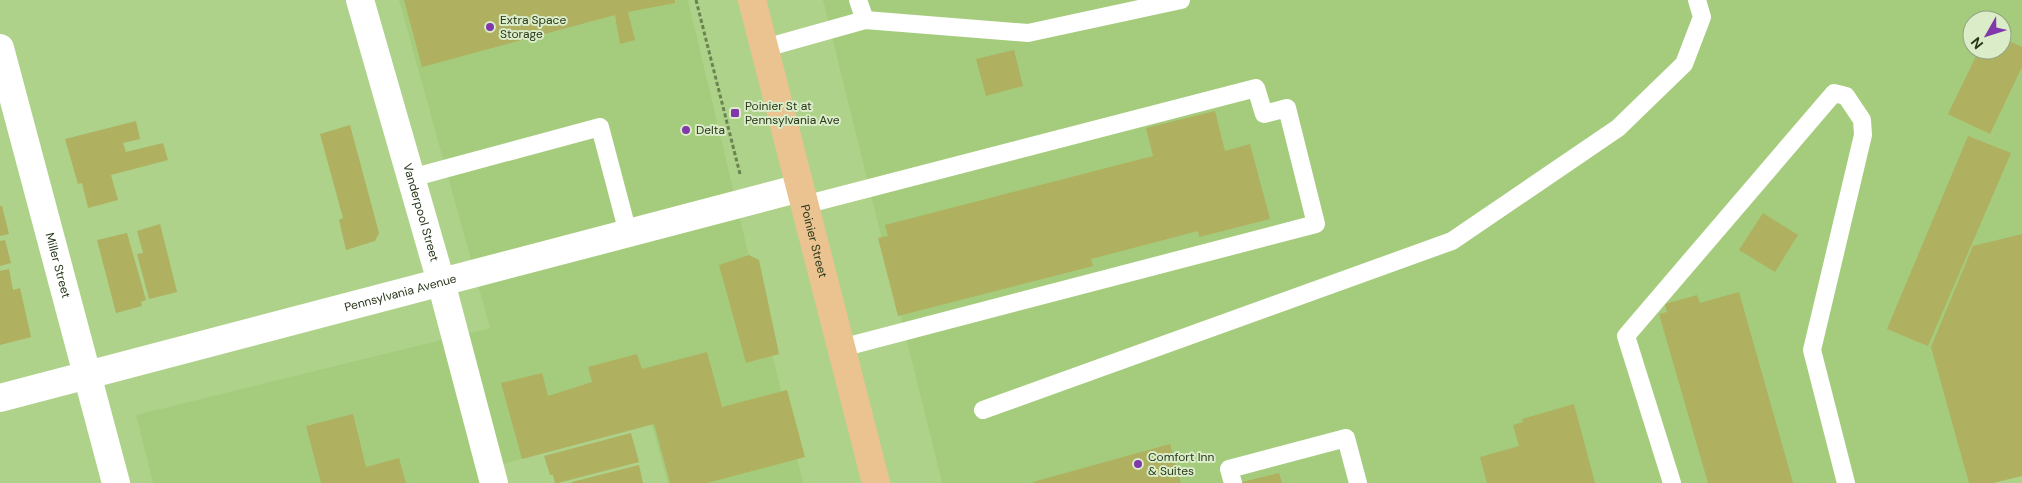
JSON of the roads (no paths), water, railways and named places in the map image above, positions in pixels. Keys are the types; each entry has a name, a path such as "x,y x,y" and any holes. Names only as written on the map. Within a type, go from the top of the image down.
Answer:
{"main road":[{"name":"Poinier Street","path":"752,0 876,483"}],"street":[{"name":"Vanderpool Street","path":"360,0 441,282 494,483"},
{"name":"Miller Street","path":"0,48 116,483"},
{"name":"Pennsylvania Avenue","path":"0,398 747,202 802,197"}],"lane":[{"path":"858,0 865,20"},
{"path":"765,48 865,20 1028,33 1181,0"},
{"path":"983,410 1452,241 1618,128 1684,64 1702,17 1696,0"},
{"path":"802,197 1256,88 1264,114 1287,108 1316,224 841,348"},
{"path":"1672,483 1626,336 1834,93 1846,96 1862,120 1863,135 1812,350 1846,483"},
{"path":"411,178 600,127 628,233"},
{"path":"1233,483 1229,469 1346,438 1358,483"}],"place":[{"name":"Extra Space Storage","path":"490,27"},
{"name":"Poinier St at Pennsylvania Ave","path":"735,113"},
{"name":"Delta","path":"686,130"},
{"name":"Comfort Inn & Suites","path":"1138,464"}]}
